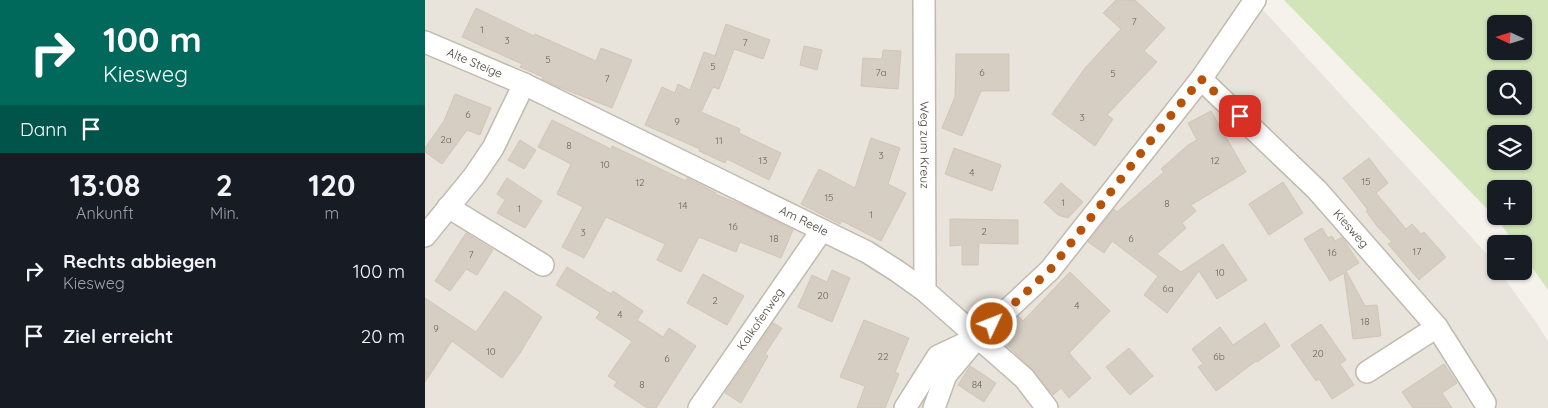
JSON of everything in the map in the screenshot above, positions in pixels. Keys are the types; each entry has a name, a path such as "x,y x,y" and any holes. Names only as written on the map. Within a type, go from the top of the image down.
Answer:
{"street":[{"name":"Weg zum Kreuz","path":"924,0 925,291"},
{"path":"934,408 946,375 977,338 1050,270 1201,79 1255,0"},
{"name":"Alte Steige","path":"426,41 524,84"},
{"name":"Kiesweg","path":"1201,79 1317,190 1437,327 1485,403"},
{"name":"Am Reele","path":"524,84 867,252 925,291 1023,378 1047,408"},
{"path":"425,236 474,176 493,148 524,84"},
{"path":"448,207 543,265"},
{"name":"Kalkofenweg","path":"699,408 822,230"},
{"path":"1367,372 1437,327"},
{"path":"908,404 938,356 977,338"}],"shaded area":[{"path":"425,0 1254,0 1486,253 1487,280 1506,280 1548,341 1548,408 425,408"}],"green space":[{"path":"1284,0 1548,0 1548,290 1532,267 1532,235 1509,235 1502,225 1532,225 1532,180 1487,180 1487,209"}],"building":[{"path":"1116,0 1135,0 1165,28 1144,51 1157,62 1107,115 1113,119 1095,146 1052,114 1085,68 1121,29 1103,13"},
{"path":"476,8 534,36 535,34 596,61 601,48 632,60 612,108 542,79 543,77 520,67 522,64 462,37"},
{"path":"726,24 770,40 763,59 734,49 719,89 713,87 701,112 740,129 739,133 781,153 769,180 727,159 725,163 699,151 700,149 645,125 662,87 675,93 678,84 690,90 704,52 715,56"},
{"path":"804,46 822,50 817,70 800,65"},
{"path":"883,50 901,51 898,89 861,86 863,58 882,59"},
{"path":"956,54 1009,54 1009,91 981,91 962,136 942,128 955,97"},
{"path":"455,94 491,108 480,135 467,130 442,164 425,152 425,148 444,121"},
{"path":"1211,111 1246,172 1191,205 1196,211 1182,223 1186,228 1157,254 1181,272 1223,244 1247,280 1217,299 1199,271 1167,313 1144,295 1158,276 1112,241 1104,253 1088,242 1114,209 1117,212 1164,172 1161,169 1188,145 1197,140 1188,123"},
{"path":"552,120 611,149 612,146 686,181 687,178 715,194 747,207 793,230 781,258 740,242 736,252 699,237 681,272 657,260 665,244 606,217 584,258 562,247 583,207 557,194 571,164 538,147"},
{"path":"871,138 900,148 888,184 906,193 881,241 842,221 840,224 801,204 819,169 855,188"},
{"path":"520,140 536,150 524,169 508,160"},
{"path":"954,148 1001,165 992,191 945,174"},
{"path":"1369,158 1388,183 1376,193 1406,229 1412,224 1421,234 1424,232 1446,257 1419,280 1388,244 1392,242 1377,226 1366,211 1368,210 1343,178"},
{"path":"507,178 542,201 525,228 497,213 505,200 497,194"},
{"path":"1283,182 1303,213 1269,235 1249,204"},
{"path":"1061,183 1083,202 1068,218 1058,215 1044,202"},
{"path":"950,219 1018,220 1018,244 979,243 978,265 962,265 962,245 950,246"},
{"path":"1322,228 1328,238 1332,236 1335,241 1342,237 1359,263 1346,271 1365,306 1377,305 1381,336 1353,339 1344,273 1330,281 1304,239"},
{"path":"466,233 493,250 477,275 466,269 450,291 435,281"},
{"path":"567,267 611,294 613,291 643,311 637,320 663,337 669,328 696,346 656,408 647,408 614,386 617,382 608,376 632,341 596,318 600,312 556,285"},
{"path":"832,270 850,278 832,322 798,307 812,275 827,282"},
{"path":"1070,272 1110,311 1069,353 1091,378 1069,398 1061,388 1053,395 1032,369 997,336 1018,316 1023,321"},
{"path":"703,274 744,296 727,325 687,303"},
{"path":"505,291 542,317 502,378 452,341 425,382 425,298 476,332"},
{"path":"864,320 909,338 895,372 899,374 885,408 857,408 865,386 840,377"},
{"path":"773,323 782,328 765,354 768,356 741,403 725,393"},
{"path":"1265,323 1280,346 1256,361 1216,391 1198,367 1203,364 1192,349 1220,327 1233,345"},
{"path":"1321,324 1346,360 1340,364 1354,385 1332,399 1319,379 1316,381 1291,345"},
{"path":"1129,348 1153,376 1130,395 1106,367"},
{"path":"1444,364 1457,383 1442,393 1452,408 1413,408 1402,392"},
{"path":"970,366 996,383 984,402 958,385"}],"route":[{"path":"992,324 1050,270 1201,79 1240,116"}]}
